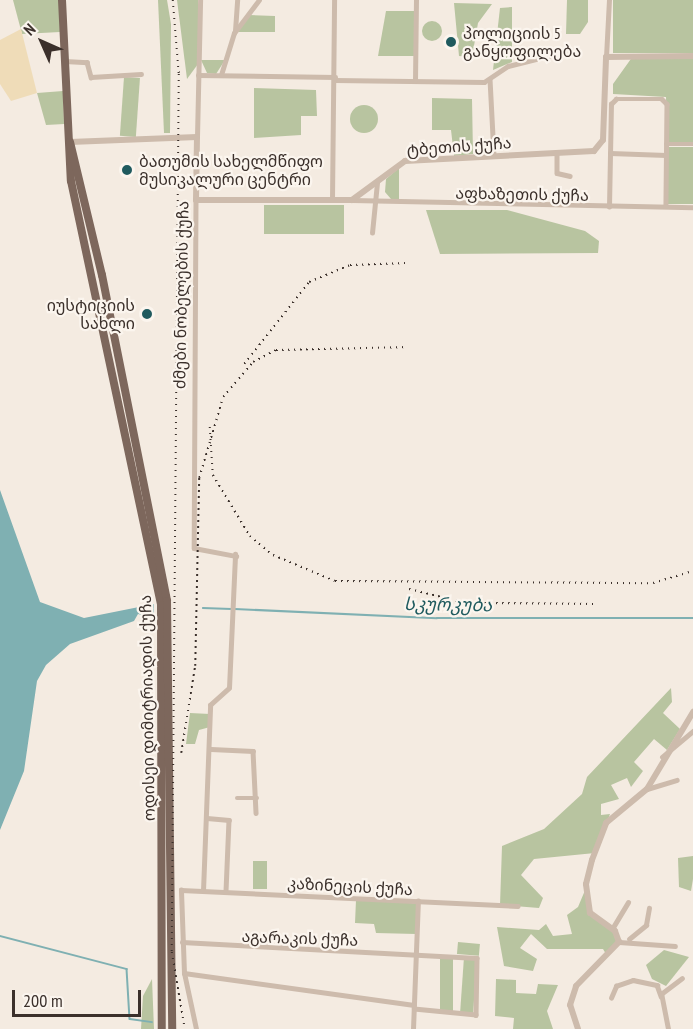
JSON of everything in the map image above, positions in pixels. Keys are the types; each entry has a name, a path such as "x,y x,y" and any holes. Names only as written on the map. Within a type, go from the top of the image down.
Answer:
{"main road":[{"path":"62,0 70,181 91,271 101,270 69,142"},
{"name":"ოდისეი დიმიტრიადის ქუჩა","path":"101,270 167,601 172,1029"},
{"name":"ოდისეი დიმიტრიადის ქუჩა","path":"91,271 161,605 162,1029"},
{"path":"94,285 104,285"}],"street":[{"name":"ძმები ნობელების ქუჩა","path":"200,0 192,370 194,548 200,551 231,550 236,556 229,689 211,702 211,749 203,891"},
{"path":"221,75 234,33 237,0"},
{"path":"234,33 259,0"},
{"path":"332,200 334,0"},
{"path":"415,81 416,0"},
{"path":"602,0 609,3 603,124 611,124"},
{"path":"198,75 415,81 490,79 508,66 564,52"},
{"path":"606,57 693,57"},
{"path":"65,61 87,62 90,77 141,74"},
{"path":"490,79 494,156"},
{"path":"609,207 613,100 662,99 667,104 666,206"},
{"name":"ტბეთის ქუჩა","path":"352,200 405,161 594,151 603,140 603,124"},
{"path":"69,142 197,137"},
{"path":"666,144 693,144"},
{"path":"557,153 557,173 570,176"},
{"path":"610,153 666,155"},
{"path":"372,233 376,183"},
{"path":"196,200 352,200"},
{"name":"აფხაზეთის ქუჩა","path":"352,200 693,207"},
{"path":"619,942 612,929 590,913 587,876 606,823 646,789 663,757 693,712"},
{"path":"663,757 693,731"},
{"path":"211,749 252,751 257,798 256,813"},
{"path":"646,789 677,780"},
{"path":"237,798 257,798"},
{"path":"207,818 228,820 226,892"},
{"name":"კაზინეცის ქუჩა","path":"182,942 181,890 518,906"},
{"path":"413,1029 418,954 418,902"},
{"path":"612,929 628,902"},
{"path":"627,941 646,925 649,908"},
{"path":"182,942 184,973 196,1029"},
{"name":"აგარაკის ქუჩა","path":"182,942 477,958 476,1015 414,1007"},
{"path":"578,1029 570,1005 576,986 619,942 675,946"},
{"path":"184,973 414,1007"},
{"path":"661,996 682,978"},
{"path":"611,998 616,986 633,980 657,985 668,1029"}],"green space":[{"path":"13,0 59,0 60,32 22,34"},
{"path":"158,0 167,0 171,24 170,133 164,133"},
{"path":"177,0 198,0 198,64 187,79"},
{"path":"567,0 588,0 588,22 580,34 566,34"},
{"path":"613,0 693,0 693,53 613,53"},
{"path":"454,3 492,4 478,23 472,57 459,56"},
{"path":"512,7 512,62 493,70 500,8"},
{"path":"386,11 414,11 414,56 378,56"},
{"path":"249,15 275,16 275,32 238,32"},
{"path":"432,21 439,24 442,31 439,38 432,41 425,38 422,31 425,24"},
{"path":"633,56 693,56 693,143 667,143 666,97 613,94 613,84"},
{"path":"201,60 225,60 216,74 207,73"},
{"path":"124,77 140,78 136,137 120,136"},
{"path":"254,88 316,90 317,116 301,116 301,135 254,138"},
{"path":"63,91 64,124 46,125 37,93"},
{"path":"432,98 472,99 473,154 454,156 451,130 432,130"},
{"path":"364,105 374,109 378,119 374,129 364,133 354,129 350,119 354,109"},
{"path":"668,147 693,147 693,204 668,204"},
{"path":"399,168 399,200 391,199 385,192 386,179"},
{"path":"264,205 344,205 344,234 264,234"},
{"path":"426,210 507,210 585,231 599,241 598,253 440,254"},
{"path":"671,688 672,702 663,713 680,729 667,750 654,739 634,762 643,771 631,787 627,778 611,785 619,799 601,804 601,815 610,814 595,853 534,859 521,875 543,898 539,908 500,905 502,846 544,829 582,794 587,777"},
{"path":"190,713 210,714 210,727 199,730 195,744 186,744"},
{"path":"693,856 691,891 679,887 678,858"},
{"path":"253,861 267,861 267,889 253,889"},
{"path":"586,888 593,918 612,929 619,942 606,954 603,949 547,949 531,934 520,948 537,959 533,971 504,966 497,927 539,930 546,924 553,936 572,934 567,915 578,907"},
{"path":"356,900 417,903 416,934 376,933 374,924 355,923"},
{"path":"458,942 480,944 479,956 457,954"},
{"path":"664,950 689,957 666,986 652,979 646,965"},
{"path":"440,956 453,956 453,1012 440,1012"},
{"path":"464,957 477,958 473,1015 460,1014"},
{"path":"152,979 154,1029 141,1029 143,996"},
{"path":"496,979 516,980 516,993 536,994 538,984 558,985 547,1011 553,1029 513,1029 514,1018 495,1016"}],"sand":[{"path":"21,29 37,93 11,101 0,84 0,40"}],"water":[{"path":"0,490 40,602 84,618 154,604 154,618 138,614 134,621 70,644 46,665 37,681 24,771 0,830"}],"waterway":[{"name":"სკურკუბა","path":"203,608 231,609"},
{"name":"სკურკუბა","path":"235,609 437,618 693,618"},
{"path":"0,936 127,969 130,1019 152,1022"}],"railway":[{"path":"173,0 179,74 172,952 185,1029"},
{"path":"244,364 309,282 350,265 405,263"},
{"path":"181,753 195,666 199,478 223,397 253,362 276,350 408,347"},
{"path":"210,427 213,475 250,536 273,555 335,581 653,583 693,571"},
{"path":"409,589 466,603 595,604"}],"place":[{"name":"პოლიციის 5 განყოფილება","path":"451,42"},
{"name":"ბათუმის სახელმწიფო მუსიკალური ცენტრი","path":"127,170"},
{"name":"იუსტიციის სახლი","path":"147,314"}]}
